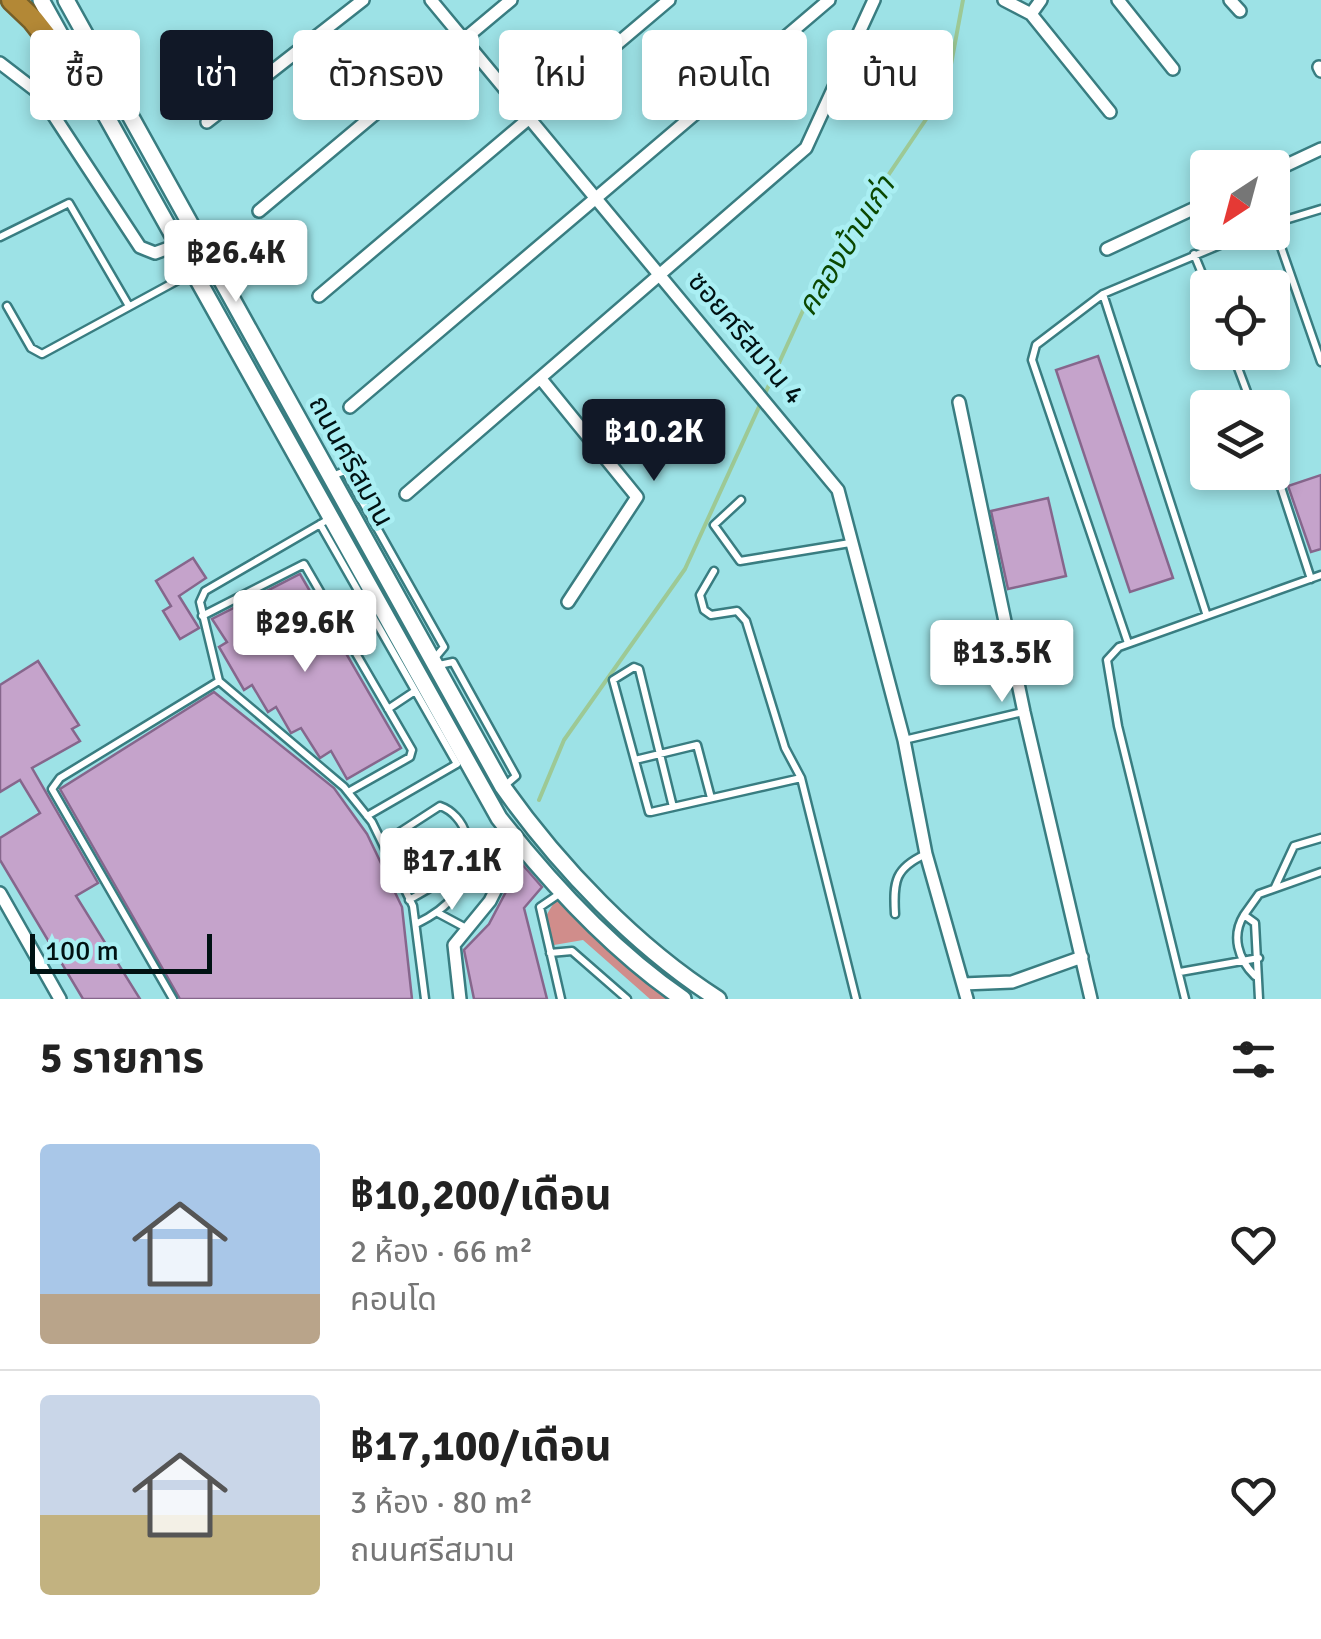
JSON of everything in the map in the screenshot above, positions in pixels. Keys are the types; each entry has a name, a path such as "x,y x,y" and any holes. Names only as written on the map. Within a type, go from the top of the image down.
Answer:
{"highway":[{"path":"12,0 41,30"}],"main road":[{"name":"ถนนศรีสมาน","path":"41,0 58,30"},
{"name":"ถนนศรีสมาน","path":"71,4 503,787 549,845 628,926 663,960 718,999"},
{"name":"ถนนศรีสมาน","path":"108,120 324,522 461,762 520,843 563,891 683,999"}],"street":[{"path":"207,122 363,0"},
{"name":"ซอยศรีสมาน 4","path":"431,0 456,30"},
{"path":"476,30 511,0"},
{"path":"622,40 669,0"},
{"path":"350,407 829,0"},
{"path":"406,494 806,148 874,0"},
{"path":"1004,0 1031,14 1110,112"},
{"path":"1031,14 1041,0"},
{"path":"1118,0 1173,70"},
{"path":"1230,0 1240,11"},
{"name":"ซอยศรีสมาน 4","path":"479,58 499,82"},
{"path":"0,64 38,93 140,248 154,253 177,245"},
{"path":"259,211 368,120"},
{"path":"319,296 529,120"},
{"name":"ซอยศรีสมาน 4","path":"531,120 838,490 904,740 926,854 968,999"},
{"path":"1290,163 1321,148"},
{"path":"1107,249 1190,210"},
{"path":"542,379 637,498 568,602"},
{"path":"959,402 1024,712 1091,999"},
{"path":"460,999 453,952 466,928 492,898 520,843"},
{"path":"0,893 60,999"},
{"path":"963,984 1012,982 1082,957"}],"lane":[{"path":"0,237 69,203 129,306"},
{"path":"1290,219 1321,209"},
{"path":"1128,643 1032,360 1036,345 1104,294 1204,250"},
{"path":"1282,250 1321,362"},
{"path":"1194,254 1201,270"},
{"path":"6,306 31,348 42,354 192,272"},
{"path":"1104,294 1206,613"},
{"path":"1282,490 1310,578"},
{"path":"741,500 714,525 740,561 851,542"},
{"path":"367,816 461,762 415,692 324,522 205,591 200,602 202,616 219,681 348,792 383,842 416,924 425,999"},
{"path":"202,616 304,564 412,755 348,792"},
{"path":"714,571 700,596 704,610 711,615 736,611 743,615 785,748 800,778 855,998"},
{"path":"1185,999 1106,664 1113,652 1128,643 1321,575"},
{"path":"674,807 639,669 634,667 614,680 649,812 674,807 800,778"},
{"path":"174,999 52,789 60,778 219,681"},
{"path":"388,709 415,692"},
{"path":"904,740 1024,712"},
{"path":"635,760 697,745 711,798"},
{"path":"383,842 445,807 465,828 471,864 459,892 438,913 416,924"},
{"path":"1274,888 1294,846 1321,838"},
{"path":"895,914 896,876 906,863 926,854"},
{"path":"409,900 471,864"},
{"path":"1259,999 1254,976 1241,962 1237,927 1252,900 1321,872"},
{"path":"561,999 540,907 563,891"},
{"path":"438,913 466,928"},
{"path":"1244,915 1255,923 1260,958 1254,976"},
{"path":"550,954 572,951 627,999"},
{"path":"1180,972 1260,958"}],"shaded area":[{"path":"556,899 616,956 674,999 650,999 583,940 554,945 546,916"}],"building":[{"path":"1098,356 1173,578 1130,592 1056,370"},
{"path":"1321,475 1321,549 1311,552 1290,485"},
{"path":"1048,498 1066,576 1008,589 991,511"},
{"path":"193,558 206,578 179,596 199,628 180,639 163,611 171,606 156,581"},
{"path":"300,574 401,748 347,779 331,751 320,758 301,728 291,733 276,707 268,712 252,685 244,690 219,647 227,642 212,619"},
{"path":"38,661 79,725 72,729 80,741 32,768 98,883 76,896 140,999 83,999 0,860 0,838 40,813 20,780 0,792 0,685"},
{"path":"214,692 334,788 367,834 402,907 412,999 180,999 60,789"},
{"path":"446,831 461,862 422,885 410,866 410,853"},
{"path":"521,863 542,887 524,908 547,999 474,999 464,950 489,924"}],"waterway":[{"name":"คลองบ้านเก่า","path":"539,800 564,740 685,569 816,282 933,109 950,70 963,0"}]}
